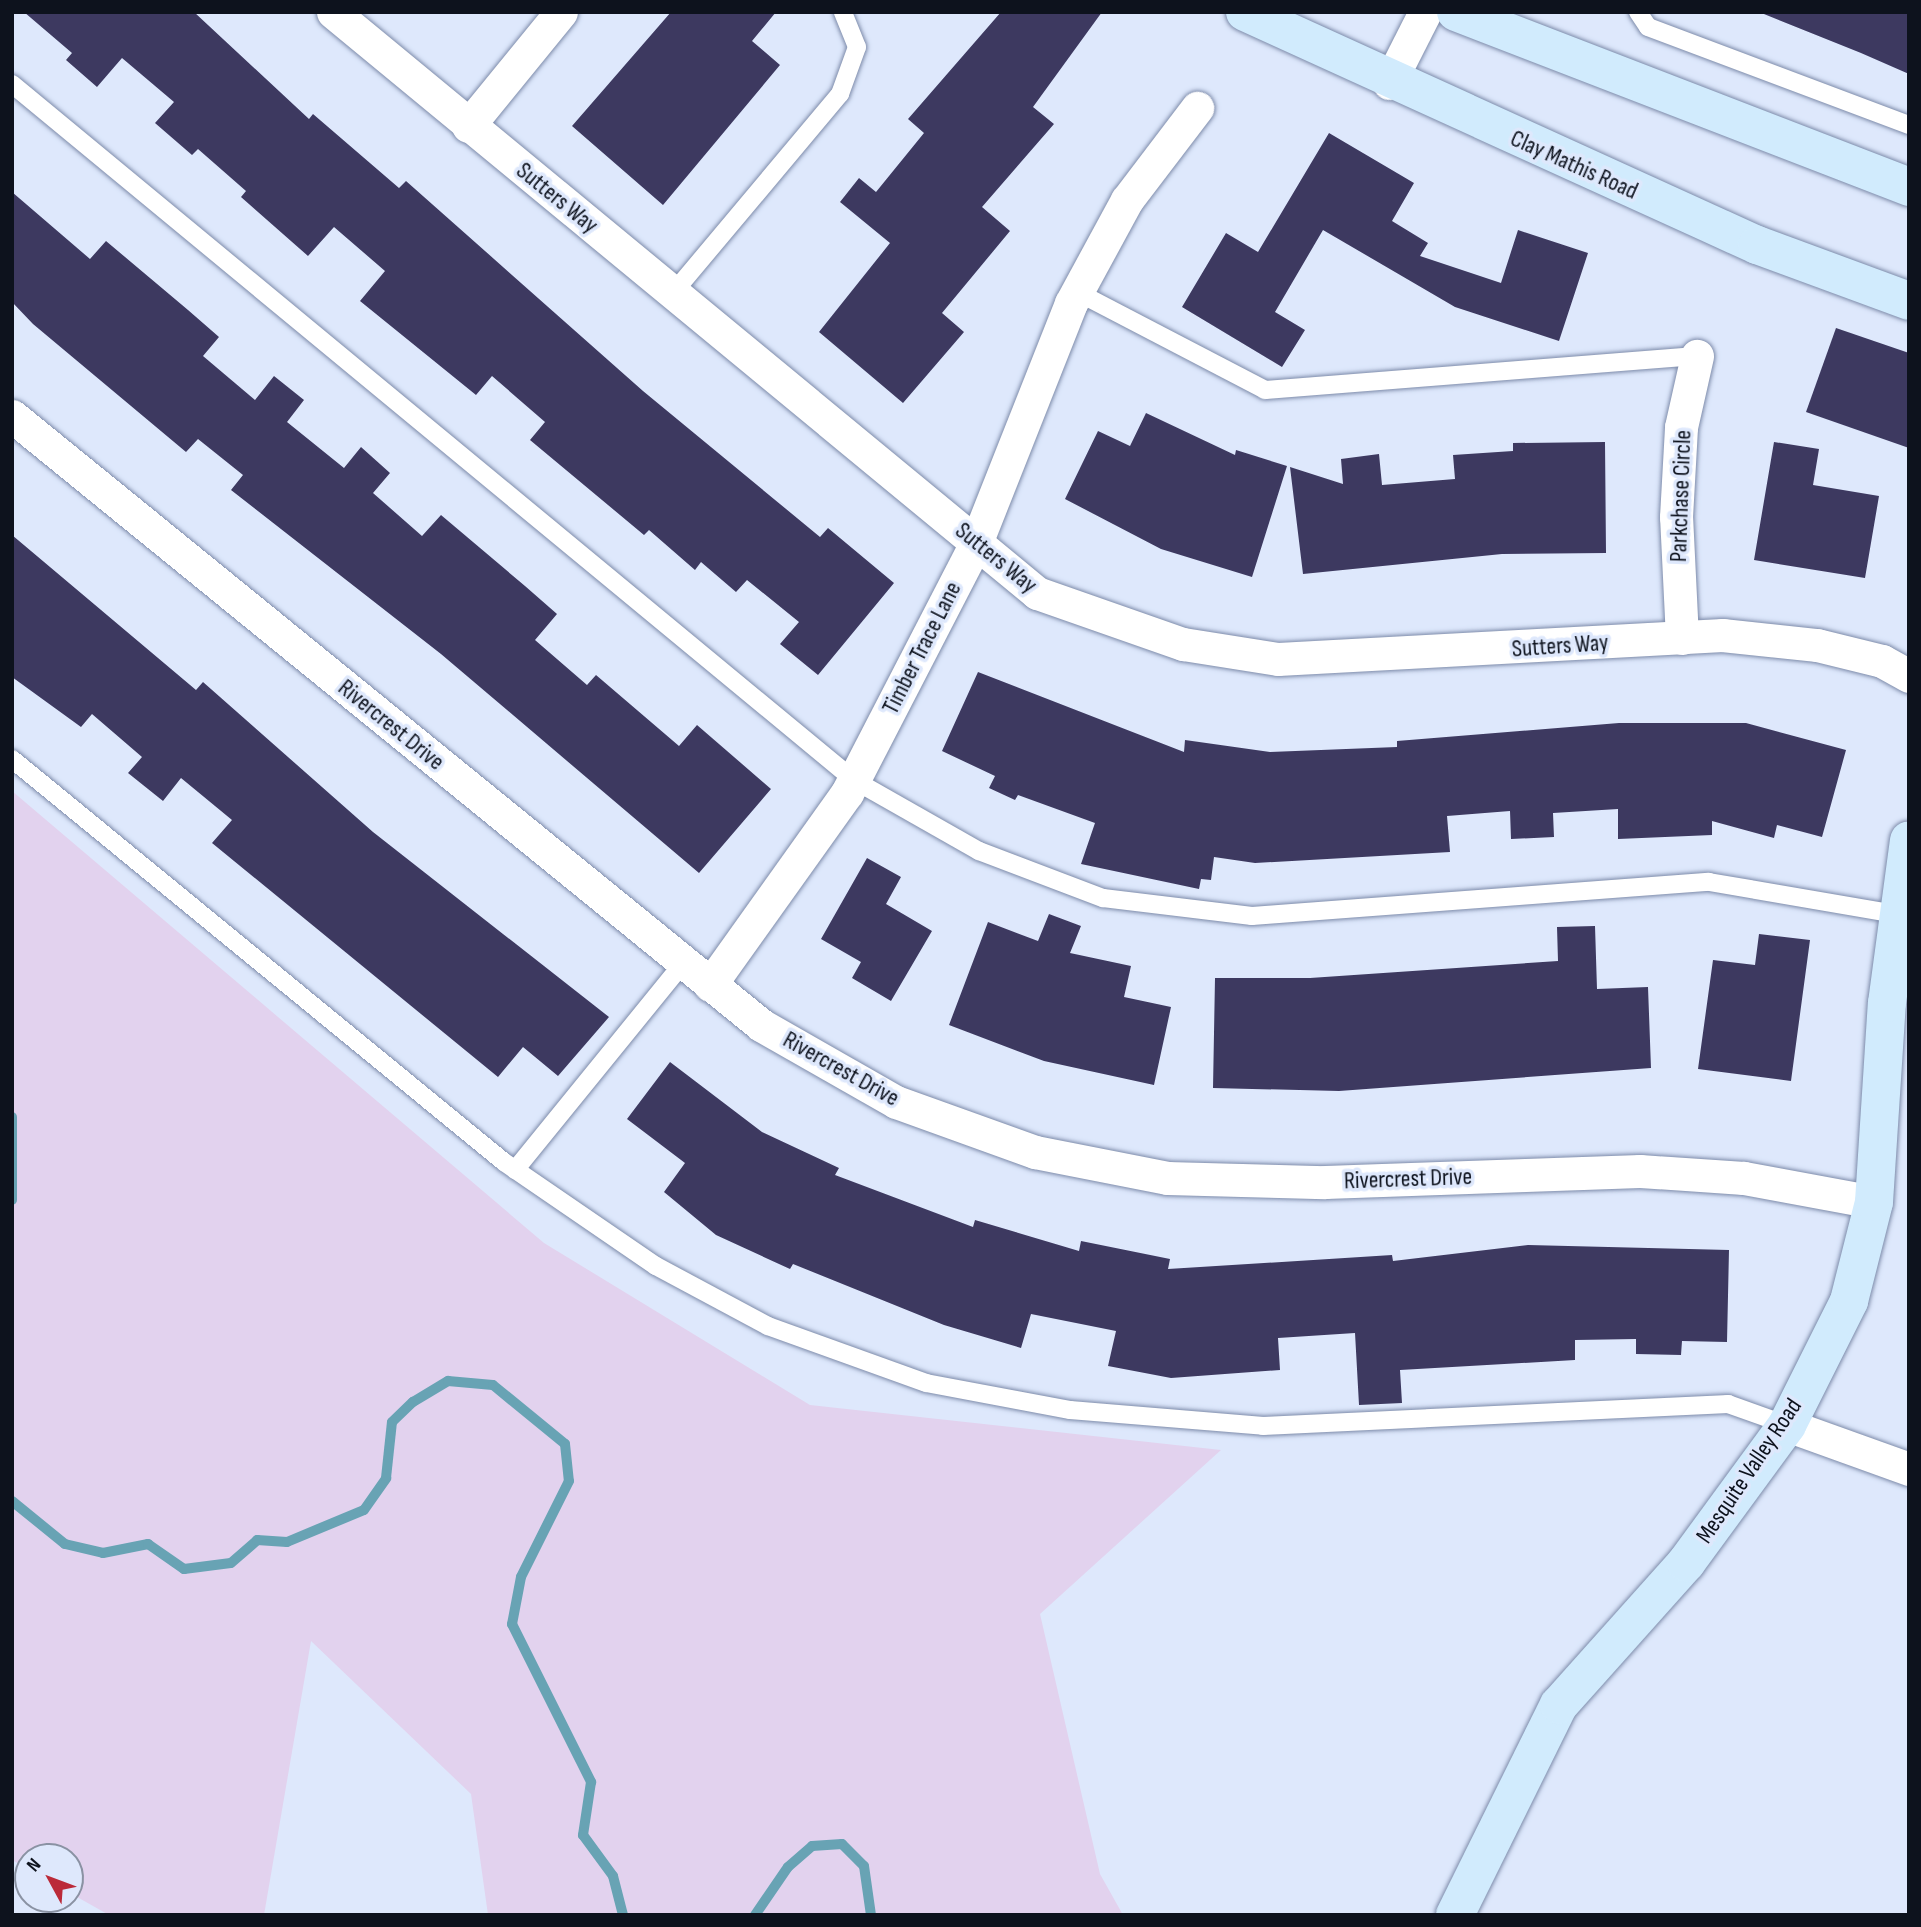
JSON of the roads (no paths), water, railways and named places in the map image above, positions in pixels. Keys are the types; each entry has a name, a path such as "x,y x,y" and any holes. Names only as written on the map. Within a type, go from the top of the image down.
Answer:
{"main road":[{"name":"Clay Mathis Road","path":"1245,12 1389,83 1757,245 1909,301"},
{"path":"1456,12 1909,187"},
{"name":"Mesquite Valley Road","path":"1455,1915 1559,1704 1686,1563 1787,1424 1849,1301 1874,1202 1896,914 1909,840"}],"street":[{"name":"Sutters Way","path":"332,12 1037,593 1103,620 1183,644 1278,659 1682,638 1817,645 1882,662 1909,676"},
{"path":"468,125 561,12"},
{"path":"1389,83 1425,12"},
{"name":"Timber Trace Lane","path":"710,985 854,780 976,543 1077,292 1127,201 1197,108"},
{"name":"Parkchase Circle","path":"1682,638 1676,517 1681,426 1697,356"},
{"name":"Rivercrest Drive","path":"12,416 761,1025 896,1102 1035,1152 1167,1178 1325,1182 1640,1171 1744,1178 1874,1202"},
{"path":"1787,1424 1909,1469"}],"lane":[{"path":"673,293 839,94 857,47 843,12"},
{"path":"1638,12 1648,27 1909,125"},
{"path":"12,85 854,780 979,851 1103,898 1252,916 1709,882 1896,914"},
{"path":"1077,292 1265,390 1697,356"},
{"path":"12,759 516,1170 656,1266 768,1326 926,1383 1070,1410 1263,1426 1728,1404 1787,1424"},
{"path":"516,1170 683,963"}],"waterway":[{"path":"12,1117 12,1200"},
{"path":"12,1501 65,1544 103,1553 148,1544 184,1569 231,1563 257,1540 287,1542 364,1510 386,1478 392,1422 413,1402 448,1381 493,1385 565,1444 569,1481 521,1577 512,1624 591,1782 583,1835 613,1876 623,1915"},
{"path":"755,1915 788,1867 812,1846 842,1844 864,1866 871,1915"}]}
